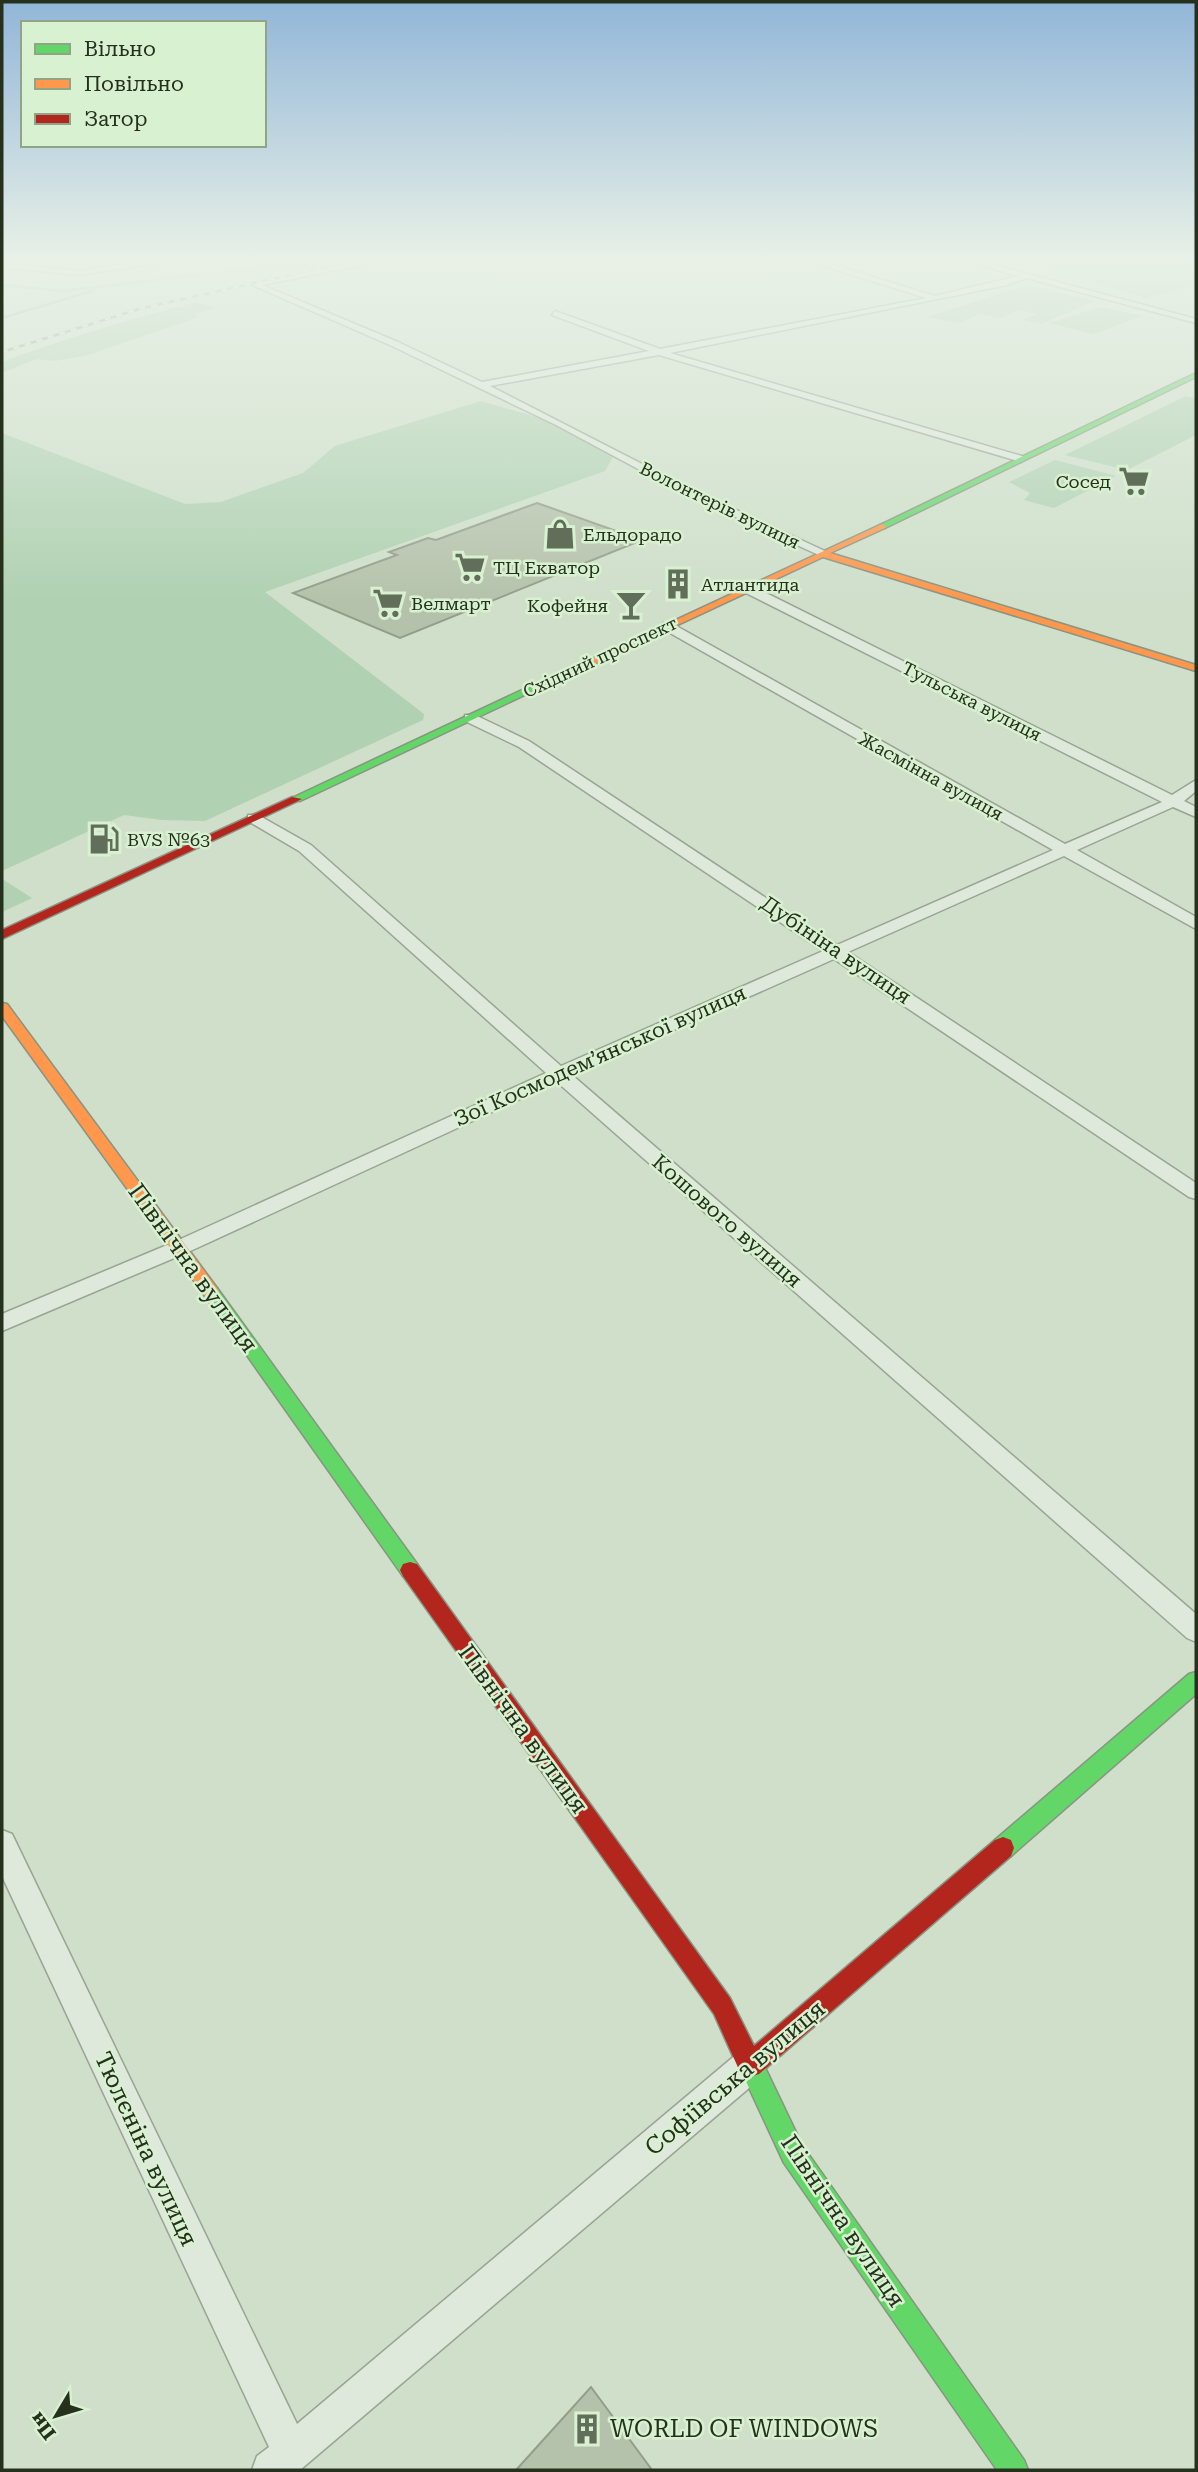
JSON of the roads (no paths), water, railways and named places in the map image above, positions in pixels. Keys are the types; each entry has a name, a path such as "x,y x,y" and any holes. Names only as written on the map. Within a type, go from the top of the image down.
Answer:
{"main road":[{"name":"Східний проспект","path":"2,935 823,554 1196,375"},
{"name":"Волонтерів вулиця","path":"823,554 1196,668"},
{"name":"Північна вулиця","path":"2,1007 714,1996 793,2154 1014,2470"},
{"name":"Софіївська вулиця","path":"750,2065 1196,1681"}],"street":[{"name":"Волонтерів вулиця","path":"456,372 683,489 823,554"},
{"path":"483,385 550,372"},
{"path":"728,372 1021,459"},
{"name":"Тульська вулиця","path":"748,589 1196,813"},
{"name":"Жасмінна вулиця","path":"667,626 1062,851 1196,924"},
{"name":"Дубініна вулиця","path":"470,718 524,744 1196,1192"},
{"name":"Зої Космодем’янської вулиця","path":"2,1323 178,1248 559,1074 1173,802 1196,784"},
{"name":"Кошового вулиця","path":"253,818 305,848 559,1074 1196,1630"},
{"name":"Тюлєніна вулиця","path":"2,1844 281,2462"},
{"name":"Софіївська вулиця","path":"281,2462 750,2065"}],"place":[{"name":"Сосед","path":"1134,481"},
{"name":"Ельдорадо","path":"560,534"},
{"name":"ТЦ Екватор","path":"470,567"},
{"name":"Атлантида","path":"678,584"},
{"name":"Велмарт","path":"388,603"},
{"name":"Кофейня","path":"631,605"},
{"name":"BVS №63","path":"104,839"},
{"name":"WORLD OF WINDOWS","path":"587,2429"}]}
